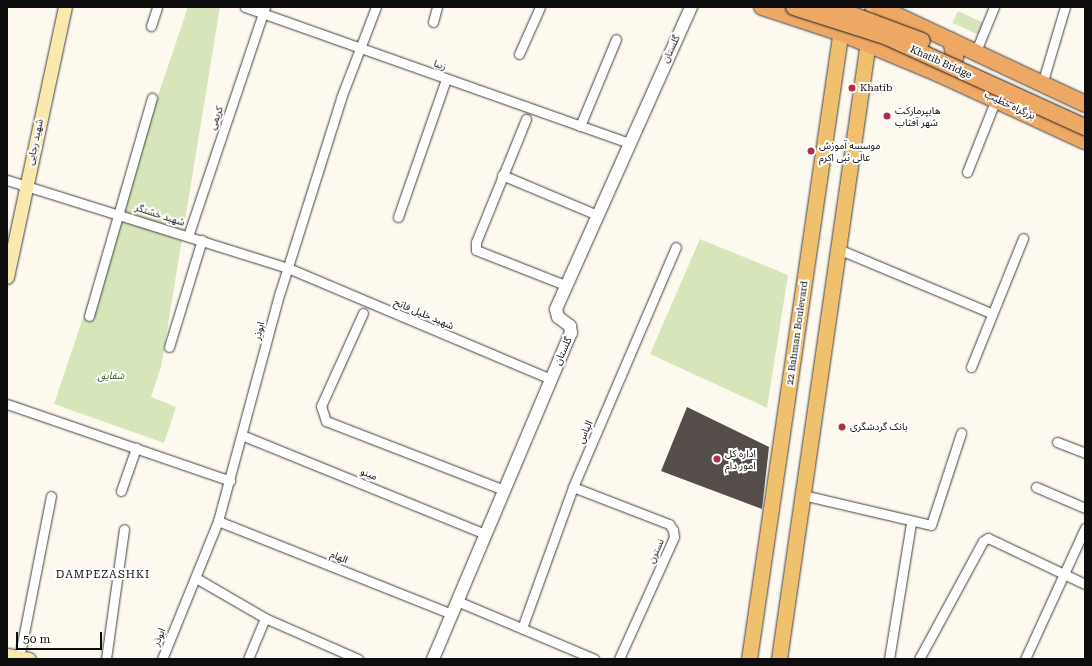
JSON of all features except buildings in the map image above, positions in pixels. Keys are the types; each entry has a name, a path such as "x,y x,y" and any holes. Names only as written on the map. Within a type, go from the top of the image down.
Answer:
{"highway":[{"name":"بزرگراه خطیب","path":"762,7 841,33 967,85 1085,141"},
{"name":"Khatib Bridge","path":"794,7 885,36 1085,127"},
{"name":"Khatib Bridge","path":"831,7 889,26 1085,116"},
{"path":"879,7 1085,104"},
{"path":"937,73 949,68 955,58 951,40"},
{"path":"967,85 957,69 960,59 970,53 979,53"}],"main road":[{"name":"شهید رجایی","path":"7,277 65,7"},
{"name":"22 Bahman Boulevard","path":"749,659 844,7"},
{"path":"779,659 873,7"}],"street":[{"path":"151,26 157,7"},
{"name":"زیبا","path":"245,7 264,10 358,47 628,143"},
{"name":"ابوذر","path":"162,659 218,521 244,436 288,268 358,47 376,7"},
{"path":"433,22 437,7"},
{"path":"519,54 540,7"},
{"name":"گلستان","path":"433,659 572,330 556,314 565,285 628,143 691,7"},
{"path":"979,53 994,7"},
{"path":"1042,84 1065,7"},
{"name":"کریمی","path":"188,236 264,10"},
{"path":"580,126 616,39"},
{"path":"398,217 446,79"},
{"path":"89,316 152,98"},
{"path":"967,172 996,99"},
{"path":"526,119 476,242 476,250 565,285"},
{"path":"502,175 597,215"},
{"name":"شهید خشتگر","path":"7,180 26,183 288,268"},
{"path":"971,367 991,312 1023,238"},
{"path":"169,347 202,240"},
{"name":"الیاس","path":"522,628 573,487 676,247"},
{"path":"838,249 991,312"},
{"name":"شهید خلیل فاتح","path":"288,268 551,379"},
{"path":"362,313 321,406 326,421 504,490"},
{"path":"7,404 230,481"},
{"path":"803,495 927,527 933,522 961,433"},
{"name":"مینو","path":"244,436 486,534"},
{"path":"1057,442 1085,453"},
{"path":"121,491 136,448"},
{"name":"نسترن","path":"573,487 669,524 673,530 674,537 619,659"},
{"path":"1036,487 1085,508"},
{"path":"18,657 51,496"},
{"name":"الهام","path":"218,521 452,614"},
{"path":"889,659 911,523"},
{"path":"1025,659 1085,528"},
{"path":"106,659 124,530"},
{"path":"919,659 983,541 988,538 1065,572 1085,584"},
{"path":"196,578 264,618 358,659"},
{"path":"457,601 594,659"},
{"path":"248,659 264,618"},
{"path":"334,659 338,650"}],"green space":[{"name":"شقایق","path":"188,7 220,7 161,367 151,397 176,407 164,443 54,404"},
{"path":"958,11 984,23 979,35 953,23"},
{"path":"700,239 788,275 767,408 650,354"}],"place":[{"name":"Khatib","path":"852,88"},
{"name":"هایپرمارکت شهر آفتاب","path":"887,116"},
{"name":"موسسه آموزش عالی نبی اکرم","path":"811,151"},
{"name":"بانک گردشگری","path":"842,427"},
{"name":"اداره کل امور دام","path":"717,459"}],"district":[{"name":"DAMPEZASHKI","path":"103,575"}]}
